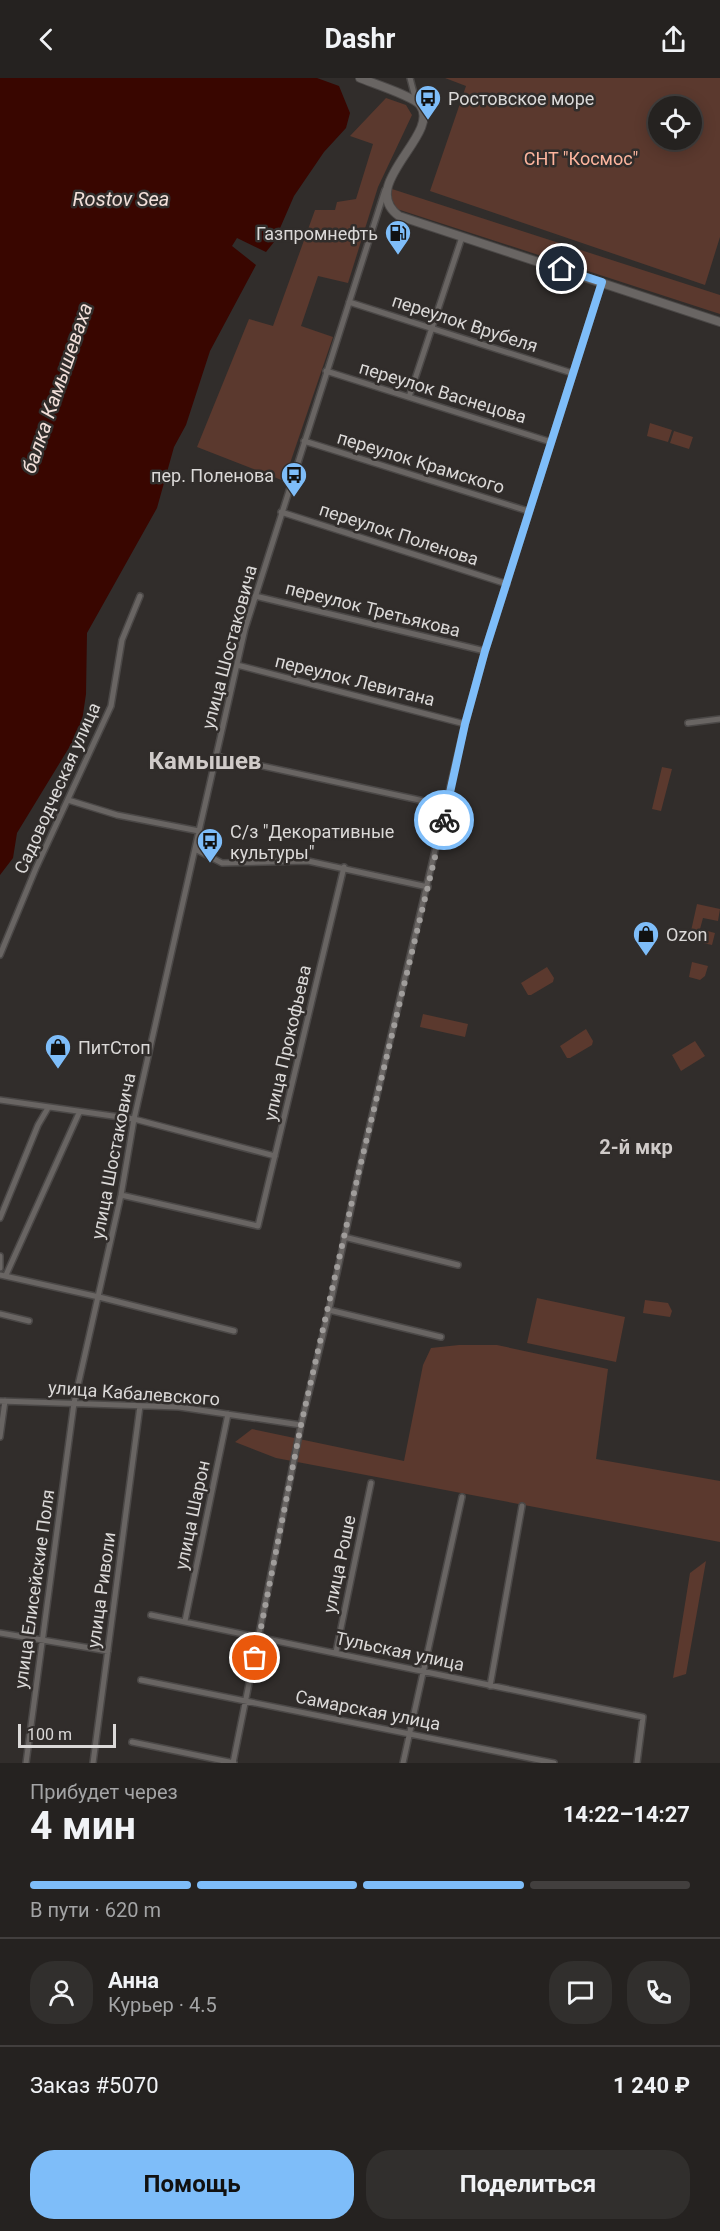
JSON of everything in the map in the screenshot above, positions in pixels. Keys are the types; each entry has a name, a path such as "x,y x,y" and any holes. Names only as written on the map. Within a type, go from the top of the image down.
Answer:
{"main road":[{"path":"360,78 416,101 422,109 422,120 416,135 386,190 387,203 399,216 720,322"}],"street":[{"path":"410,78 416,101"},
{"name":"улица Шостаковича","path":"75,1403 121,1195 134,1119 237,665 281,512 386,190"},
{"path":"409,397 462,237"},
{"path":"132,1742 234,1763 301,1425 465,724 528,511 602,282"},
{"name":"переулок Врубеля","path":"349,302 572,373"},
{"name":"переулок Васнецова","path":"326,371 551,442"},
{"name":"переулок Крамского","path":"304,441 528,511"},
{"name":"переулок Поленова","path":"281,512 507,584"},
{"name":"Садоводческая улица","path":"0,955 36,868 111,706 122,640 140,596"},
{"name":"переулок Третьякова","path":"255,596 485,651"},
{"name":"переулок Левитана","path":"237,665 465,724"},
{"path":"688,723 720,719"},
{"path":"216,756 447,806"},
{"path":"68,800 117,815 199,831"},
{"path":"195,849 222,863 308,861 428,887"},
{"name":"улица Прокофьева","path":"121,1195 258,1226 344,867"},
{"path":"0,1100 134,1119 275,1156"},
{"path":"0,1218 30,1144 48,1108"},
{"path":"80,1113 3,1275 234,1331"},
{"path":"344,1237 458,1265"},
{"path":"0,1256 0,1268"},
{"path":"329,1310 441,1337"},
{"path":"0,1314 29,1321"},
{"path":"0,1437 3,1403"},
{"name":"улица Кабалевского","path":"3,1403 179,1407 301,1425"},
{"name":"улица Елисейские Поля","path":"26,1763 75,1403"},
{"name":"улица Риволи","path":"93,1763 140,1421 140,1406"},
{"name":"улица Шарон","path":"185,1621 228,1414"},
{"name":"улица Роше","path":"336,1652 371,1483"},
{"path":"403,1763 462,1497"},
{"path":"490,1686 522,1506"},
{"name":"Тульская улица","path":"151,1615 643,1717 637,1763"},
{"path":"0,1633 108,1651"},
{"name":"Самарская улица","path":"141,1680 410,1732 554,1763"}],"green space":[{"name":"СНТ \"Космос\"","path":"445,78 720,78 720,237 705,285 430,191 466,86"},
{"path":"386,98 406,105 412,115 378,187 348,283 318,276 301,326 333,337 284,481 197,447 249,319 273,326 315,210 335,210 337,202 356,199 373,144 350,136"},
{"path":"392,189 720,295 720,314 397,209 391,198"},
{"path":"650,423 672,430 668,442 647,436"},
{"path":"674,431 693,437 689,449 670,443"},
{"path":"662,767 672,769 661,811 652,809"},
{"path":"697,904 720,909 718,921 703,918 700,929 715,933 712,945 689,940"},
{"path":"692,962 708,966 705,976 700,980 689,977"},
{"path":"547,967 554,978 553,982 528,995 521,983"},
{"path":"423,1014 468,1024 465,1037 420,1027"},
{"path":"586,1029 593,1041 592,1045 567,1058 560,1046"},
{"path":"695,1041 705,1056 681,1071 672,1055"},
{"path":"537,1298 625,1317 616,1362 527,1343"},
{"path":"645,1300 668,1303 672,1311 670,1317 643,1313"},
{"path":"497,1345 608,1369 596,1459 720,1481 720,1542 276,1458 235,1442 252,1429 404,1461 423,1365 431,1348"},
{"path":"706,1561 686,1674 673,1678 690,1573"}],"water":[{"name":"Rostov Sea","path":"0,78 317,78 339,86 350,113 346,128 324,152 294,196 274,242 266,252 237,238 232,246 256,265 210,351 186,425 174,447 157,508 87,633 86,694 81,728 17,833 13,858 0,875"}],"way so far":[{"path":"255,1658 301,1425 359,1171 444,820"}],"place":[{"name":"Ростовское море","path":"428,121"},
{"name":"Газпромнефть","path":"398,256"},
{"name":"пер. Поленова","path":"294,498"},
{"name":"С/з \"Декоративные культуры\"","path":"210,864"},
{"name":"Ozon","path":"646,957"},
{"name":"ПитСтоп","path":"58,1070"}],"district":[{"name":"Камышев","path":"205,761"},
{"name":"2-й мкр","path":"636,1147"}],"route":[{"path":"444,820 465,724 485,651 602,282 562,269"}],"water label":[{"name":"балка Камышеваха","path":"57,388"}]}
